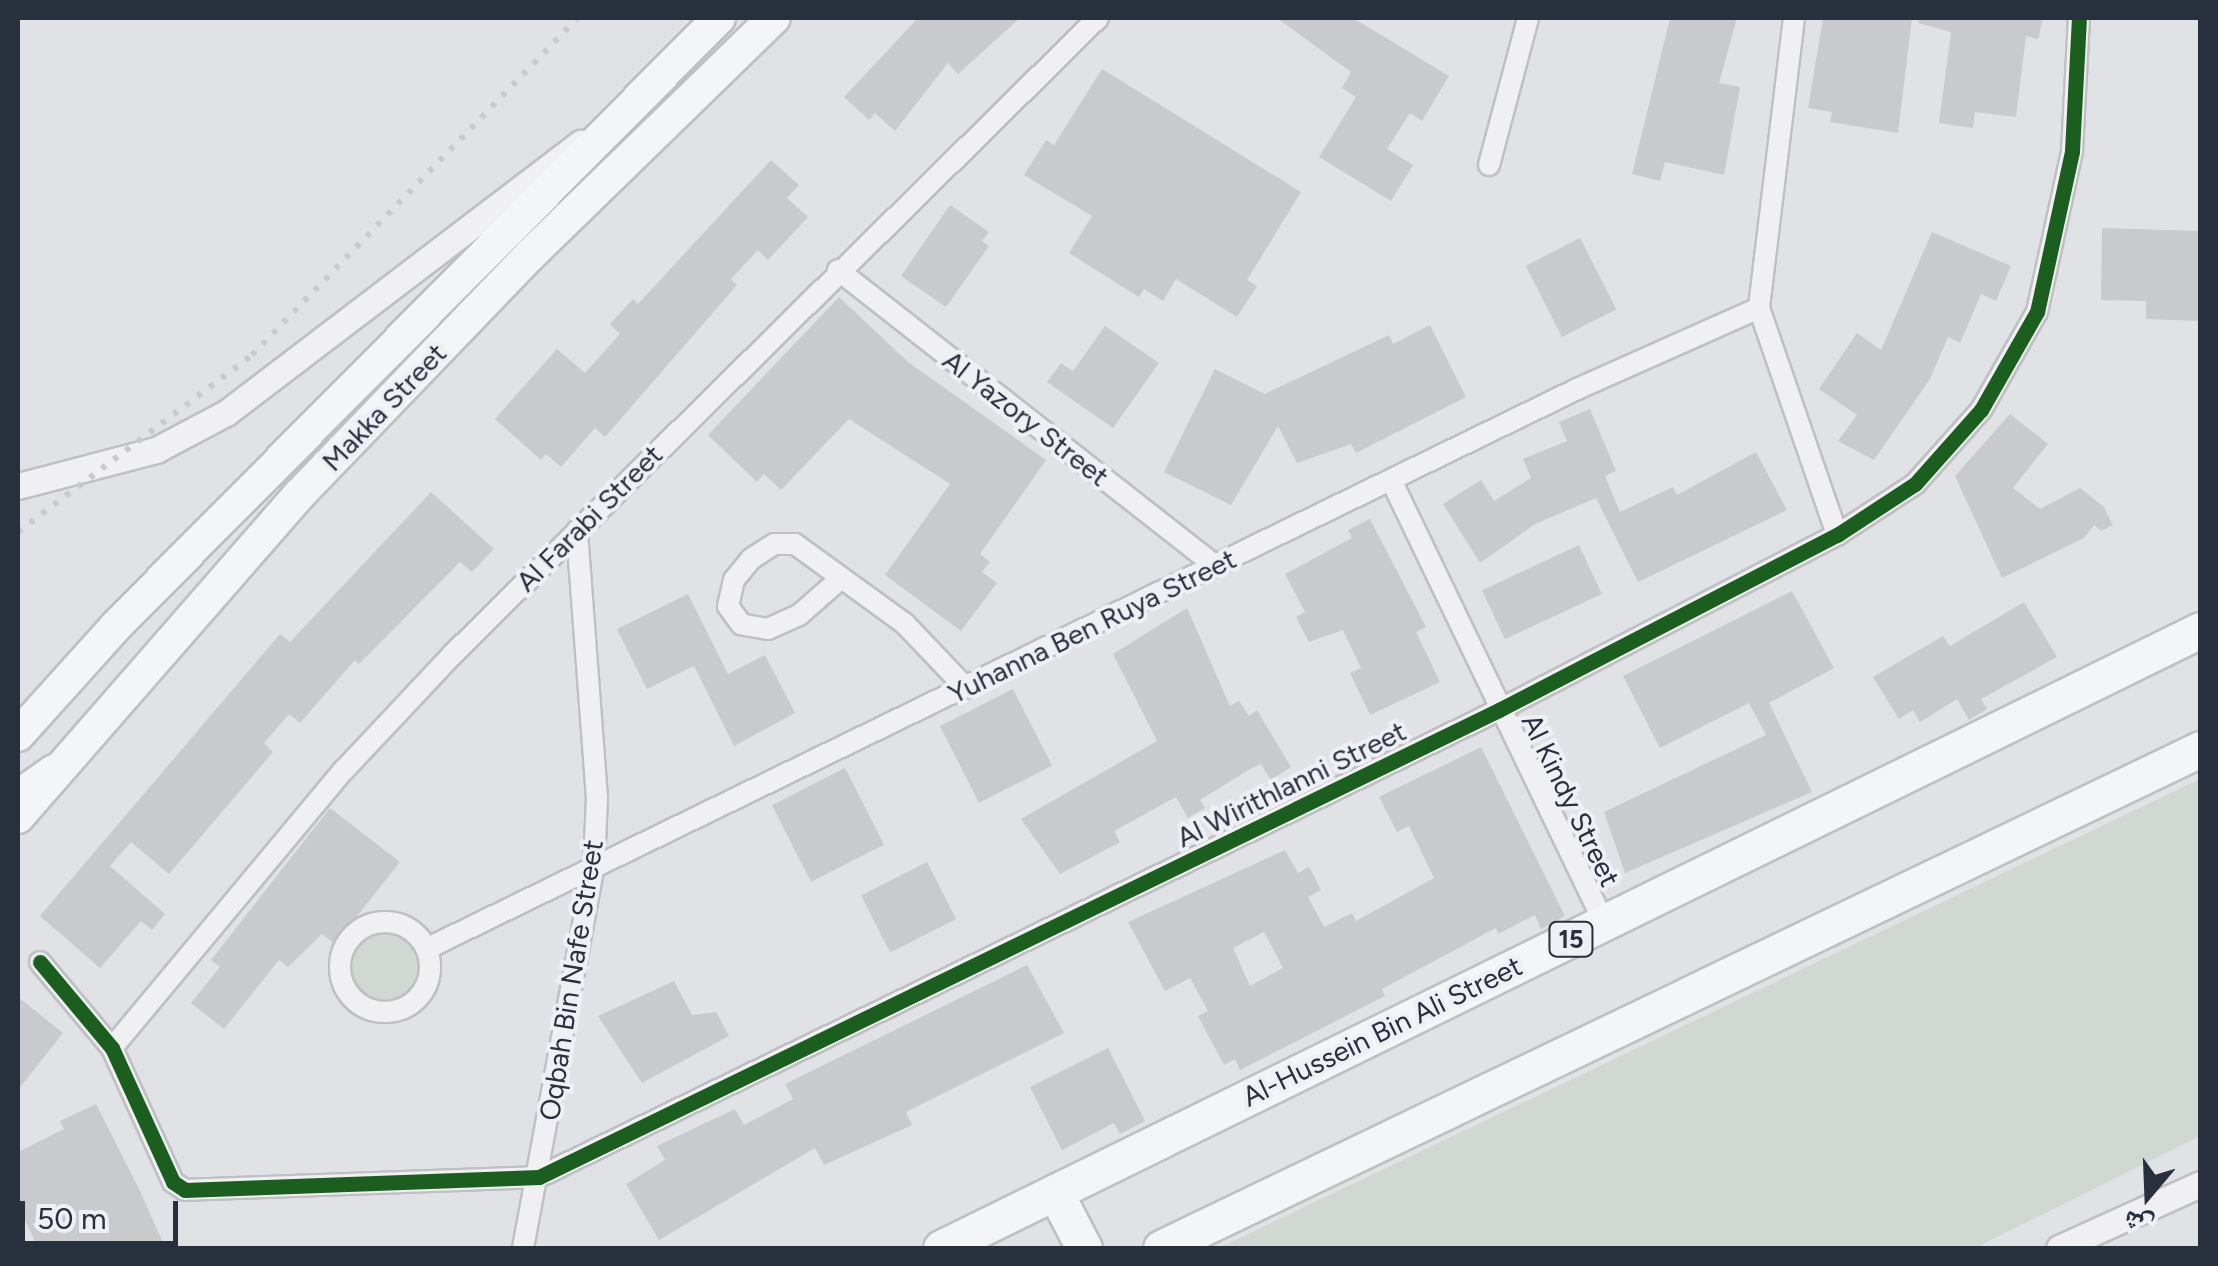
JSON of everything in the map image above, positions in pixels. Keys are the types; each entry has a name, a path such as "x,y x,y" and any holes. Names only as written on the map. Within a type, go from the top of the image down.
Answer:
{"highway":[{"name":"Al-Hussein Bin Ali Street","path":"941,1248 2200,630"},
{"path":"1161,1248 2200,749"},
{"path":"18,797 54,772"},
{"path":"1055,1192 1084,1248"}],"main road":[{"name":"Makka Street","path":"18,735 117,625 719,18"},
{"name":"Makka Street","path":"18,817 300,494 542,244 774,18"}],"street":[{"name":"Al Farabi Street","path":"112,1048 344,770 838,270 1098,18"},
{"path":"1489,165 1528,18"},
{"path":"1794,18 1759,308 1838,535"},
{"name":"Al Wirithlanni Street","path":"112,1048 173,1182 185,1190 539,1177 1499,710 1838,535 1915,484 1948,450 2024,340 2050,269 2072,151 2079,18"},
{"path":"18,486 156,450 226,413 614,120"},
{"name":"Al Yazory Street","path":"838,270 1215,566"},
{"name":"Yuhanna Ben Ruya Street","path":"426,949 1215,566 1759,308"},
{"name":"Al Kindy Street","path":"1392,482 1604,923"},
{"name":"Oqbah Bin Nafe Street","path":"523,1248 594,866 598,798 577,531"},
{"path":"839,580 798,614 768,629 741,624 728,606 734,580 774,544 795,544 839,580 905,624 966,688"},
{"path":"376,923 406,928 426,949 424,992 401,1010 372,1011 341,980 342,951 376,923"},
{"path":"40,962 112,1048"},
{"path":"2068,1246 2200,1184"}],"shaded area":[{"path":"2200,779 2200,1136 1975,1248 1219,1248"},
{"path":"377,929 393,929 418,946 424,968 418,990 407,1001 393,1007 377,1007 352,990 346,976 346,960 363,935"}],"building":[{"path":"918,18 1020,18 958,74 948,63 895,131 875,113 869,120 844,97"},
{"path":"1277,18 1353,18 1449,76 1422,121 1410,113 1387,149 1413,165 1391,201 1319,157 1356,97 1342,88 1351,72"},
{"path":"1670,18 1737,18 1719,83 1740,87 1724,175 1665,162 1660,181 1632,174"},
{"path":"1823,18 1912,18 1898,133 1830,122 1832,112 1808,108"},
{"path":"1919,18 2043,18 2038,39 2026,36 2016,117 1975,112 1973,128 1939,123 1951,32 1918,23"},
{"path":"1102,69 1301,192 1247,280 1257,286 1237,317 1176,279 1163,301 1144,289 1139,297 1069,253 1092,216 1024,175 1046,140 1054,145"},
{"path":"771,160 799,185 787,198 808,217 768,260 758,250 731,279 737,285 605,437 595,428 561,467 546,454 541,460 495,419 557,349 585,373 620,334 610,324 633,299 638,304"},
{"path":"950,205 989,232 982,241 989,246 946,307 901,276"},
{"path":"2102,228 2200,231 2200,321 2146,319 2146,301 2101,300"},
{"path":"1932,232 2011,266 1996,301 1981,294 1960,343 1948,337 1930,379 1874,460 1838,441 1857,415 1819,389 1857,333 1881,350"},
{"path":"1580,238 1616,309 1562,337 1526,266"},
{"path":"839,297 908,362 1046,460 980,554 990,562 982,572 997,583 961,631 885,575 950,484 849,419 781,490 764,474 757,482 708,435"},
{"path":"1430,325 1466,397 1356,453 1351,444 1297,463 1278,426 1231,505 1164,472 1215,369 1265,394 1389,335 1393,344"},
{"path":"1105,326 1159,363 1113,428 1047,382 1061,363 1073,371"},
{"path":"1590,409 1616,471 1605,476 1620,512 1673,487 1677,495 1756,452 1787,510 1638,582 1596,498 1535,524 1480,563 1443,504 1481,480 1494,501 1531,478 1523,459 1567,441 1559,422"},
{"path":"2010,414 2048,444 2013,488 2040,509 2080,488 2104,507 2113,525 2101,531 2094,525 2084,538 2002,578 1955,476"},
{"path":"431,492 494,549 472,572 460,562 359,664 355,660 300,723 289,714 264,743 273,752 169,874 131,842 110,866 165,914 152,930 141,921 100,968 40,916 280,634 290,642"},
{"path":"1370,519 1426,627 1416,632 1440,682 1370,715 1350,673 1361,668 1343,630 1309,642 1296,617 1305,612 1285,574 1352,538 1348,530"},
{"path":"1579,545 1602,594 1505,639 1482,590"},
{"path":"1792,591 1834,668 1769,703 1812,792 1625,873 1604,812 1766,735 1749,703 1660,748 1623,676"},
{"path":"688,594 728,674 765,655 795,713 734,746 694,666 647,689 617,629"},
{"path":"2024,602 2057,657 1981,699 1987,709 1969,720 1957,699 1920,722 1913,710 1899,719 1873,677 1943,636 1950,646"},
{"path":"1187,608 1230,706 1239,701 1249,716 1257,710 1291,767 1271,780 1261,764 1250,769 1200,800 1205,808 1188,818 1176,797 1114,831 1120,842 1060,874 1021,819 1157,741 1113,654"},
{"path":"1013,689 1052,766 979,803 940,726"},
{"path":"1481,747 1565,916 1541,929 1535,915 1498,934 1496,928 1382,989 1385,996 1240,1070 1235,1059 1224,1065 1198,1016 1208,1011 1190,978 1165,991 1128,922 1285,850 1298,873 1309,867 1321,890 1308,897 1324,927 1352,913 1356,921 1434,878 1409,826 1397,832 1379,797","holes":["1264,932 1283,968 1250,986 1233,948"]},
{"path":"845,768 884,845 811,882 772,805"},
{"path":"330,808 400,862 335,944 322,934 288,967 279,960 224,1029 191,1003 220,967 211,960"},
{"path":"927,862 956,919 890,953 861,896"},
{"path":"1027,965 1064,1033 906,1112 912,1125 824,1165 815,1148 659,1240 626,1184 665,1160 657,1146 735,1109 744,1125 793,1099 785,1084"},
{"path":"674,981 692,1015 716,1012 729,1036 642,1083 598,1016"},
{"path":"18,997 63,1033 18,1090"},
{"path":"1108,1048 1145,1121 1120,1134 1114,1123 1062,1150 1030,1087"},
{"path":"96,1104 164,1245 38,1248 23,1216 18,1219 18,1152 64,1129 60,1121"}],"railway":[{"path":"18,532 252,355 577,18"}],"cycle path":[{"path":"40,962 112,1048 173,1182 185,1190 539,1177 1499,710 1837,535 1915,484 1981,410 2037,312 2072,151 2079,18"}]}
